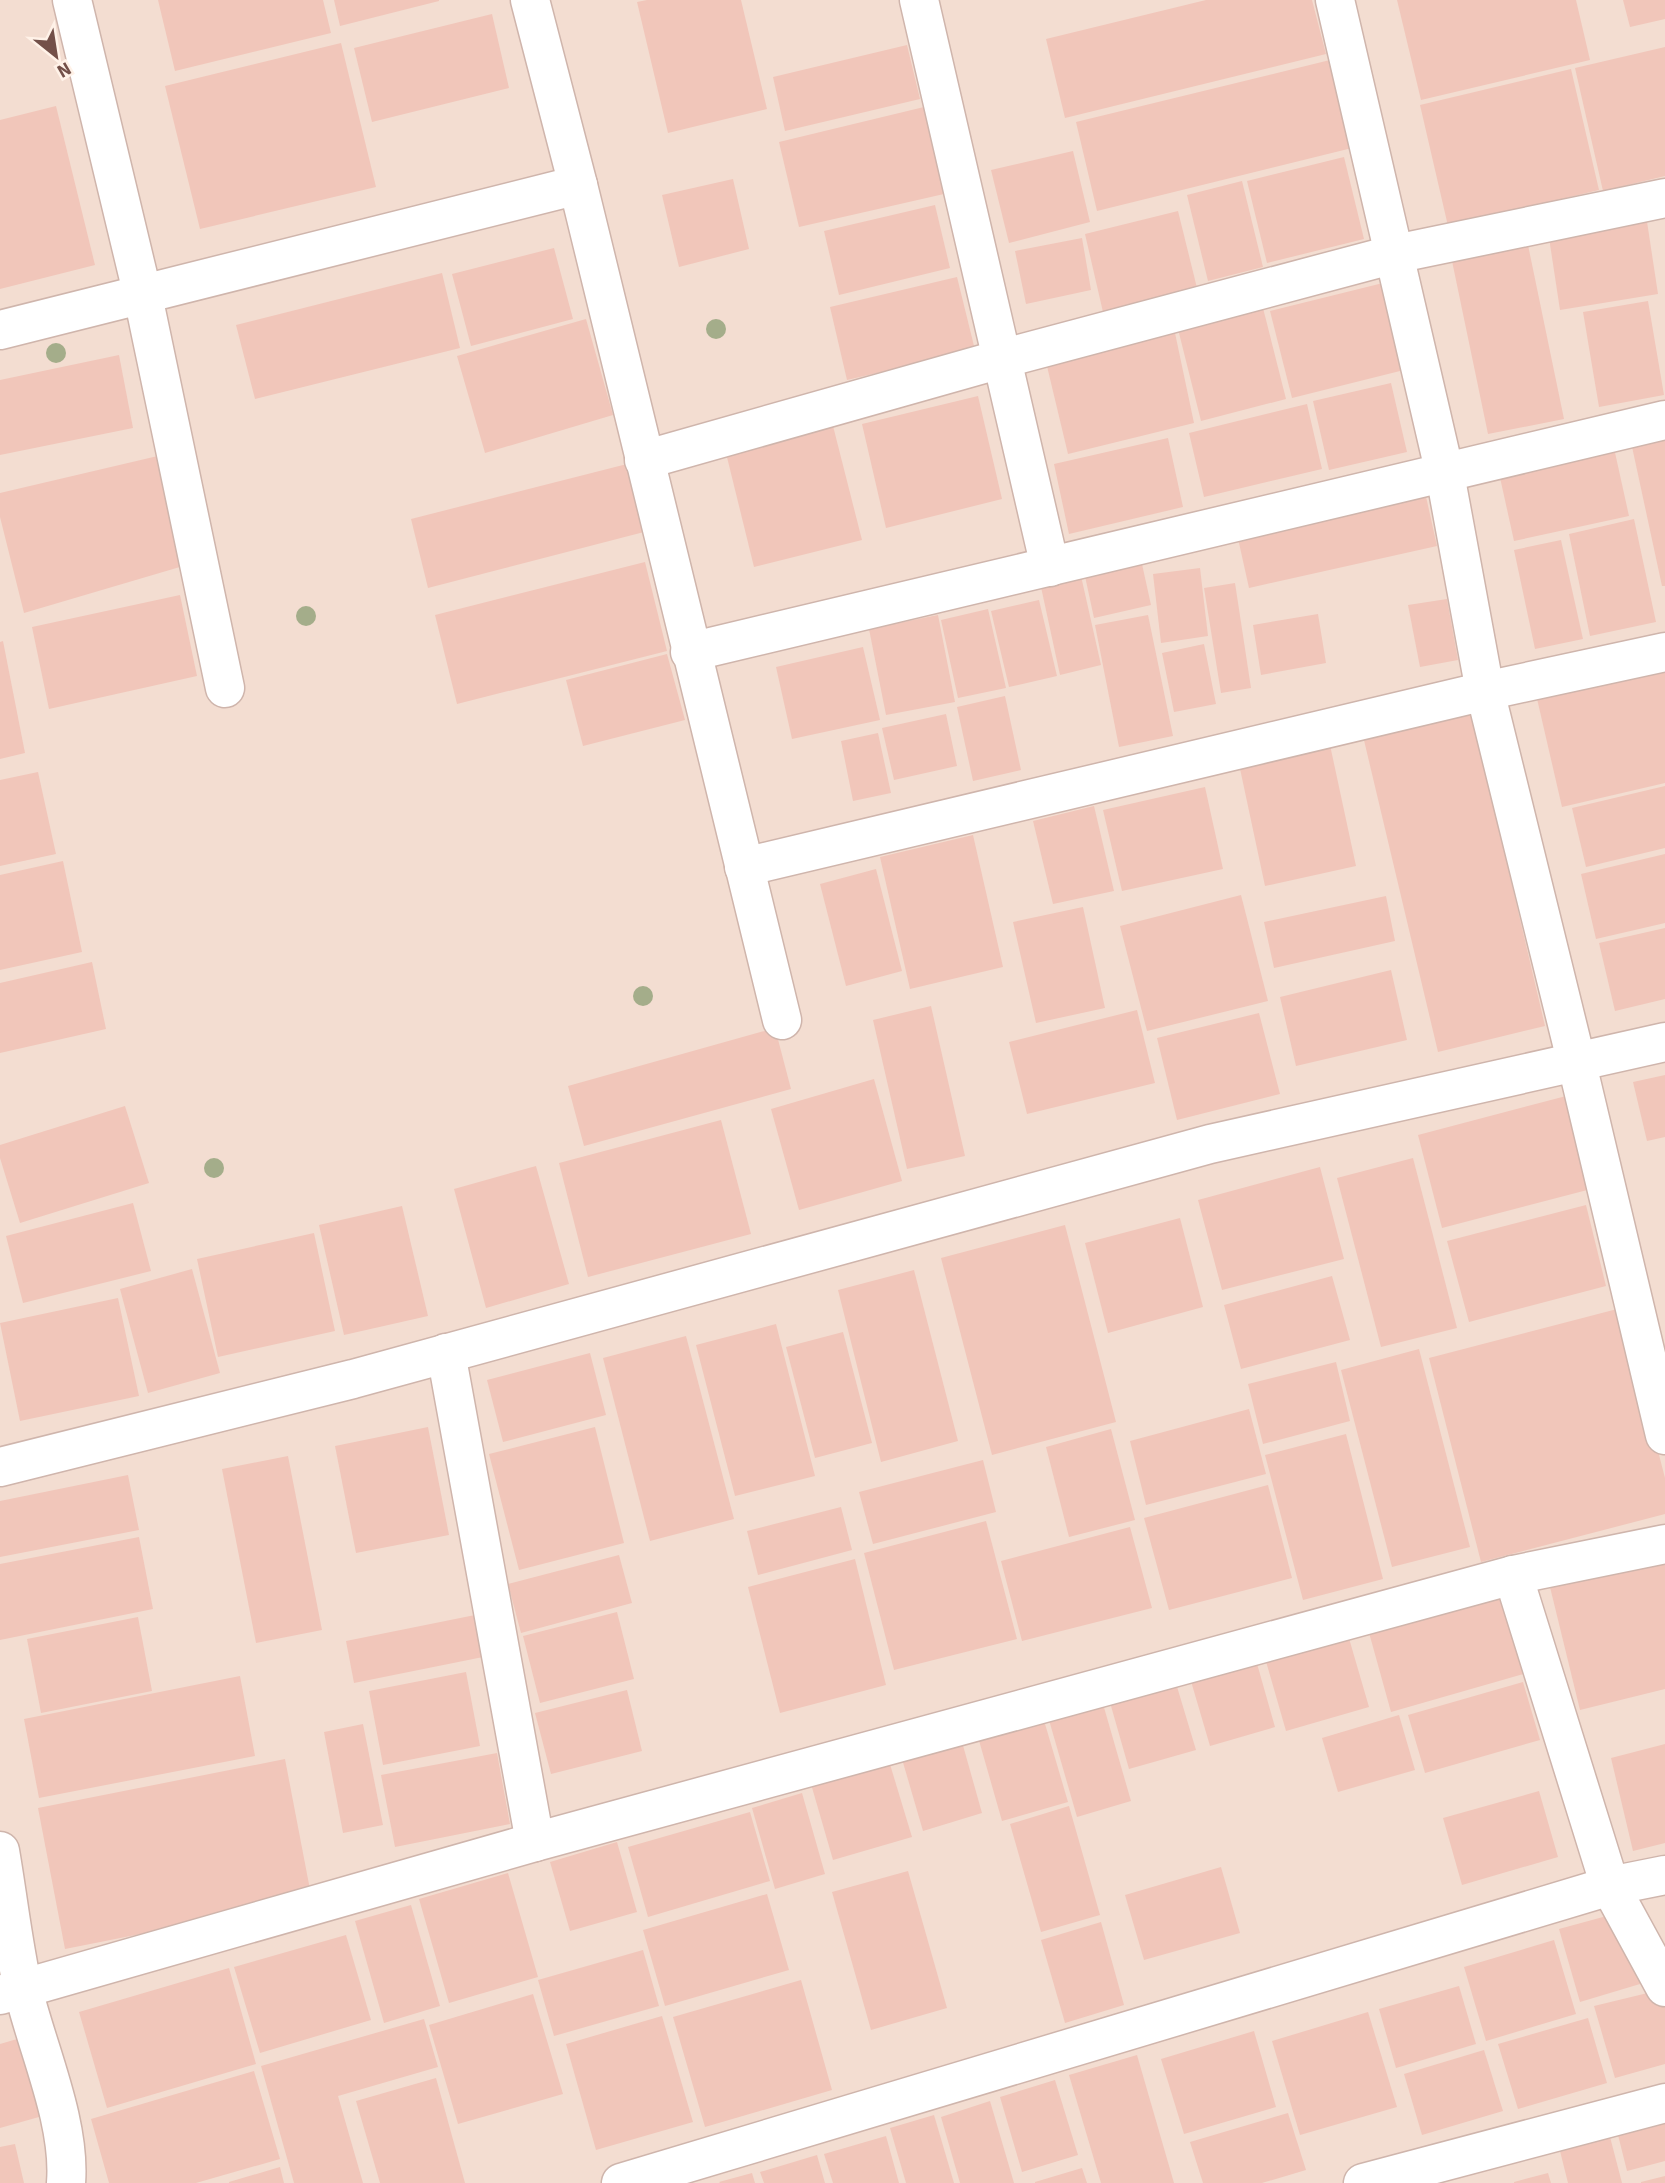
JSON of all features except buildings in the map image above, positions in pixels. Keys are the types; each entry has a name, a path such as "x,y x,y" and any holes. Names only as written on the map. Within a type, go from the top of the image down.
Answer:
{"street":[{"path":"72,0 143,296 225,688"},
{"path":"530,0 578,185 782,1020"},
{"path":"919,0 1050,567"},
{"path":"1335,0 1445,474 1485,691 1665,1435"},
{"path":"0,330 578,185"},
{"path":"644,460 1001,359 1395,254 1665,198"},
{"path":"690,652 1665,420"},
{"path":"744,867 1485,691 1665,652"},
{"path":"0,1467 446,1353 1210,1144 1577,1064 1665,1042"},
{"path":"446,1353 535,1842"},
{"path":"11,1991 290,1914 535,1842 1513,1575 1665,1544"},
{"path":"1513,1575 1610,1886 1665,1987"},
{"path":"0,1851 11,1991 57,2115 67,2167 66,2183"},
{"path":"621,2183 1610,1886 1665,1875"},
{"path":"1363,2183 1665,2103"}],"shaded area":[{"path":"0,0 1665,0 1665,2183 0,2183"}]}
